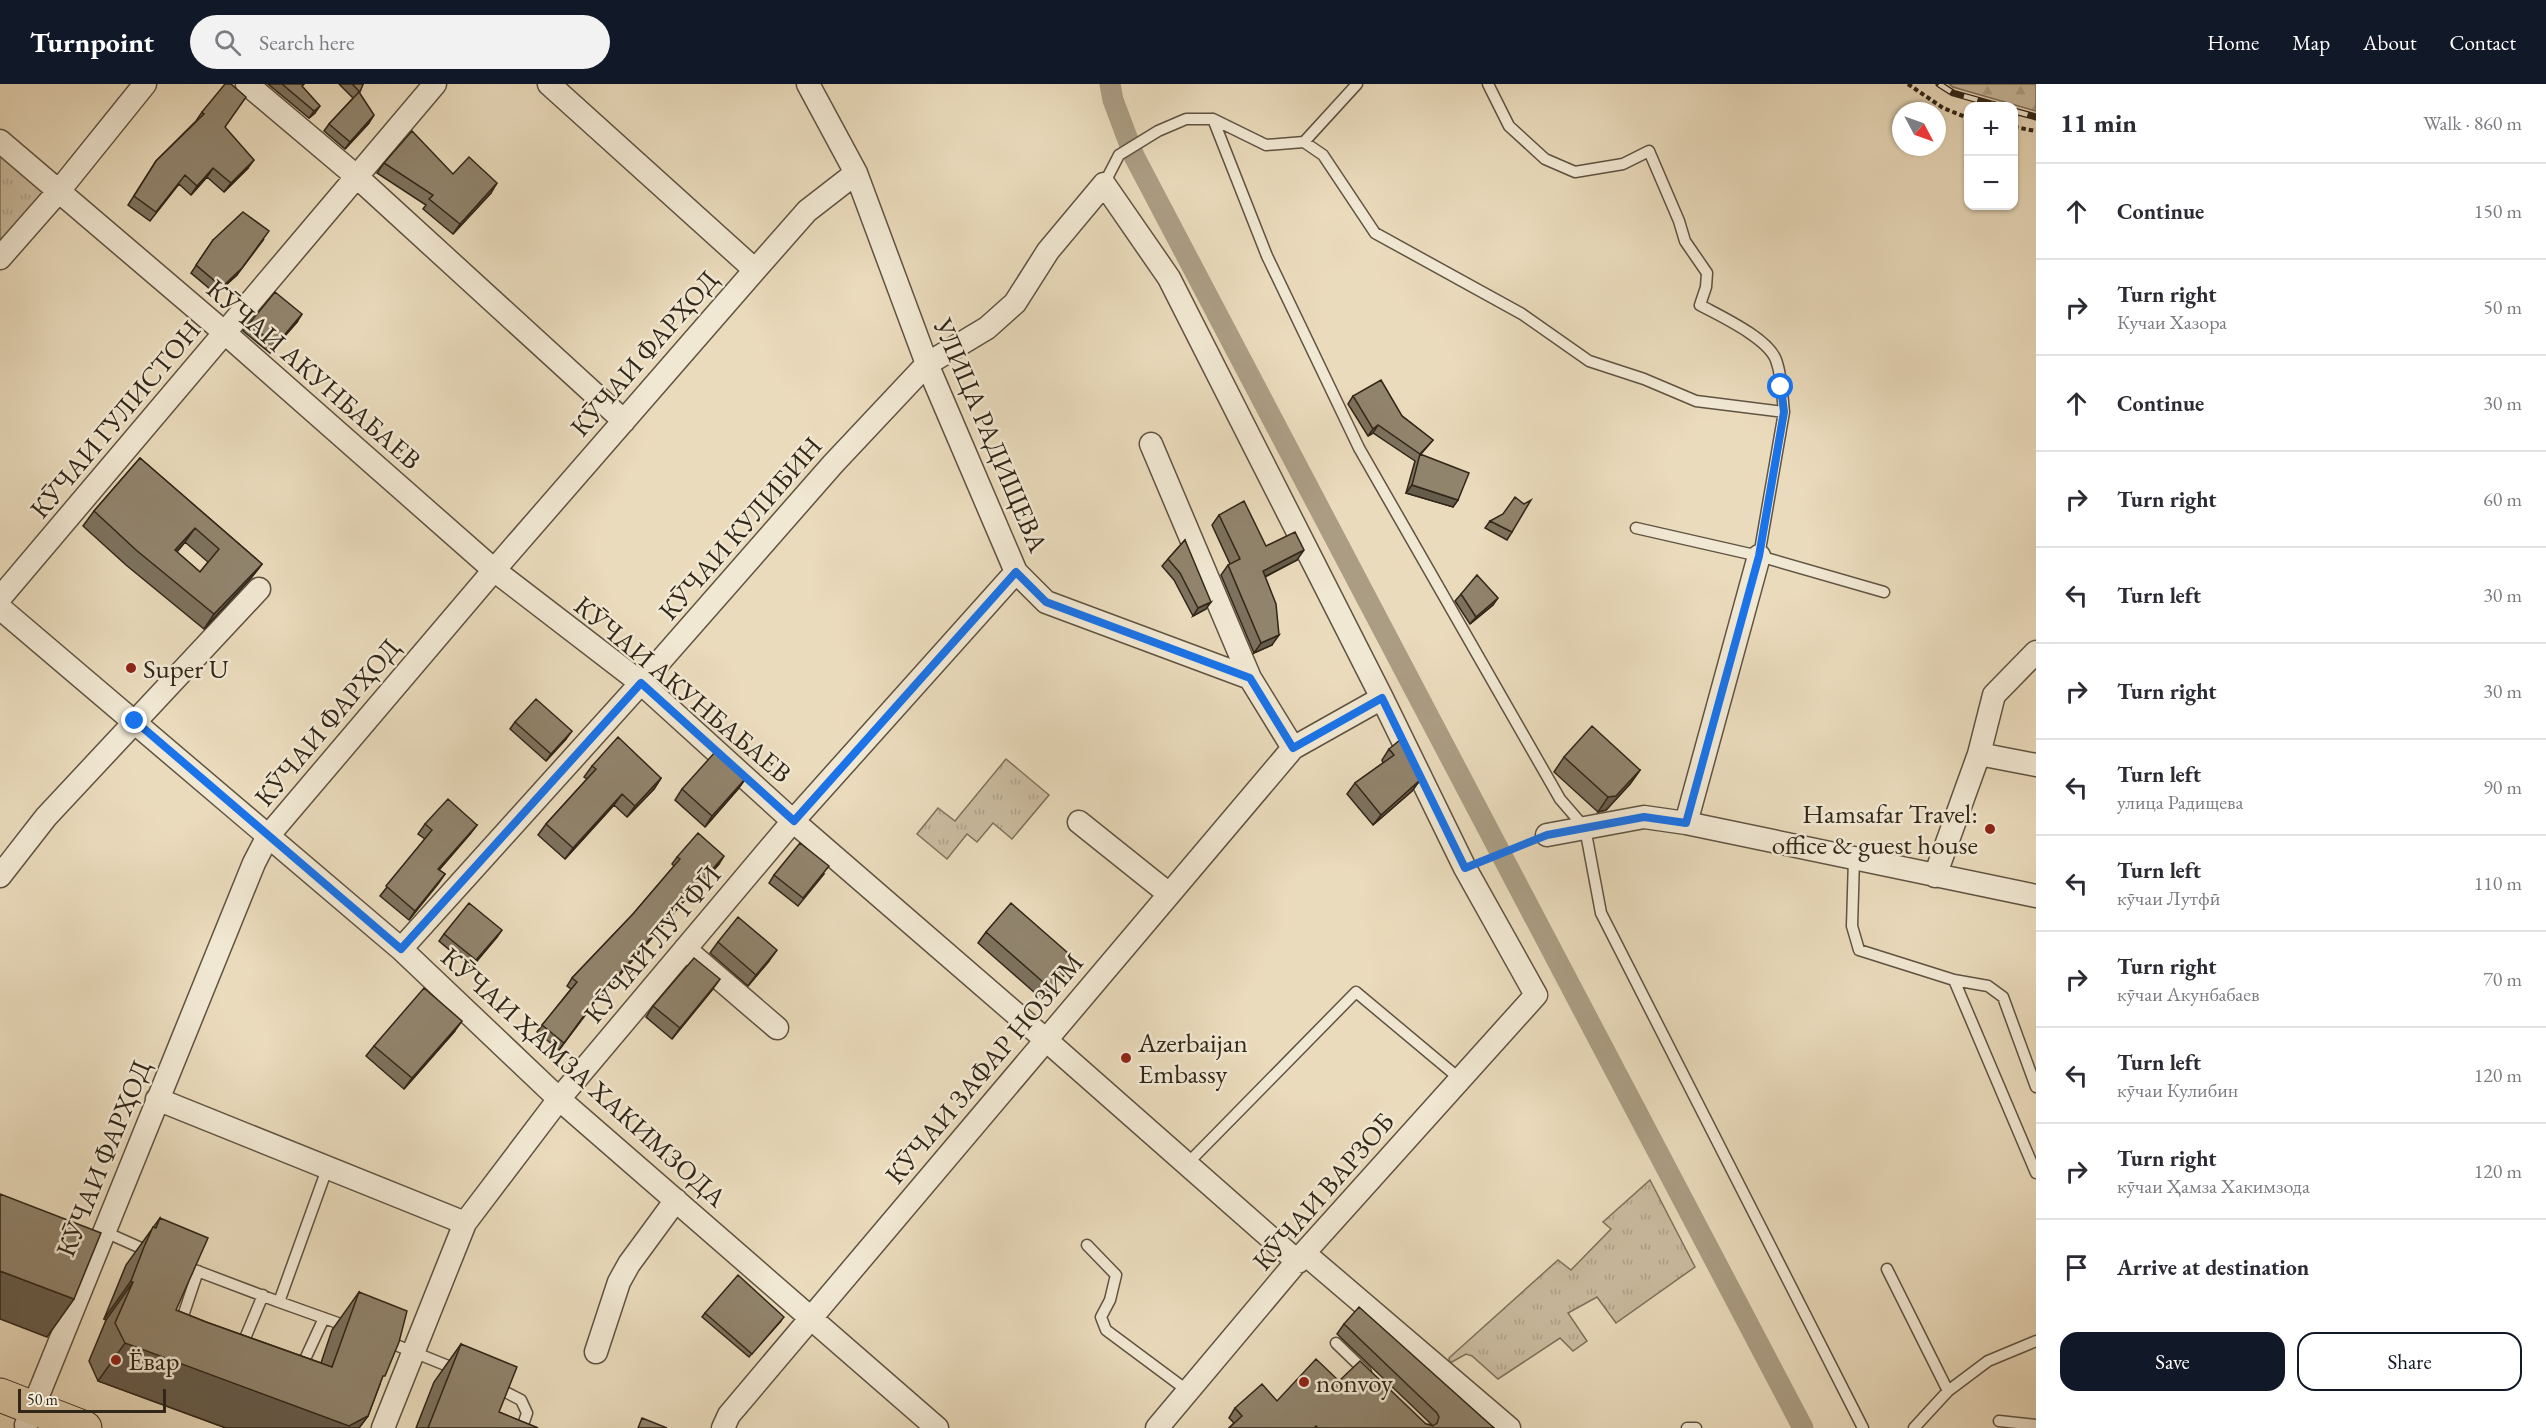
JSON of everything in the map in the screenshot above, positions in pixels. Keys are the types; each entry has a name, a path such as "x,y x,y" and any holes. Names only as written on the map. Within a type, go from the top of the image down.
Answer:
{"highway":[{"path":"0,1395 23,1419 85,1428"}],"street":[{"path":"0,258 58,192 145,84"},
{"path":"247,84 356,176 624,421"},
{"name":"КӮЧАИ ГУЛИСТОН","path":"0,598 435,84"},
{"path":"549,84 755,270"},
{"name":"УЛИЦА РАДИЩЕВА","path":"808,84 856,174 927,364 1016,572 1046,602 1250,678"},
{"name":"КӮЧАИ АКУНБАБАЕВ","path":"0,141 225,333 494,570 641,683 794,821 1187,1164 1509,1428"},
{"name":"КӮЧАИ ФАРҲОД","path":"23,1419 86,1264 105,1232 254,863 268,836 494,570 807,211 856,174"},
{"path":"1104,183 1169,278 1382,698 1465,868"},
{"name":"КӮЧАИ КУЛИБИН","path":"401,949 641,683 833,464 927,364 987,328 1016,303 1048,251 1104,183"},
{"path":"1151,444 1250,678 1293,748 1382,698"},
{"path":"1686,823 1759,556"},
{"name":"КӮЧАИ ЛУТФӢ","path":"383,1428 465,1223 559,1099 794,821 1016,572"},
{"path":"0,876 46,817 259,589"},
{"name":"КӮЧАИ ҲАМЗА ХАКИМЗОДА","path":"0,608 401,949 559,1099 937,1428"},
{"path":"1935,876 1979,754 1994,695 2036,652"},
{"name":"КӮЧАИ ЗАФАР НОЗИМ","path":"723,1428 729,1415 811,1317 1293,748"},
{"path":"1979,754 2036,765"},
{"path":"1547,835 1644,817 1686,823 2036,896"},
{"path":"1079,822 1169,894"},
{"name":"КӮЧАИ ВАРЗОБ","path":"1157,1428 1300,1257 1536,995 1465,868"},
{"path":"685,950 777,1028"},
{"path":"158,1099 465,1223"},
{"path":"596,1352 619,1282 629,1264 676,1200"}],"lane":[{"path":"1304,142 1357,84"},
{"path":"1488,84 1509,126 1545,159 1575,172 1623,164 1649,152 1679,221 1685,241 1707,273 1706,287 1700,305 1744,330 1766,346 1776,358 1784,412 1759,556"},
{"path":"1104,183 1119,155 1158,131 1186,119 1213,119 1266,146 1304,142 1323,155 1375,232 1522,314 1589,362 1644,379 1696,401 1784,412"},
{"path":"1213,119 1268,256 1359,448 1560,799 1586,828 1601,913 1863,1428"},
{"path":"1636,528 1759,556 1884,592"},
{"path":"1854,859 1852,926 1859,950 1954,980 1988,986 2003,997 2036,1087"},
{"path":"1954,980 2033,1169"},
{"path":"1187,1164 1356,992 1460,1079"},
{"path":"2033,1169 2036,1150"},
{"path":"279,1302 327,1169"},
{"path":"105,1232 161,1256"},
{"path":"1087,1245 1116,1275 1110,1300 1101,1317 1106,1330 1188,1391"},
{"path":"180,1264 465,1373"},
{"path":"1887,1269 1948,1391"},
{"path":"177,1334 198,1271"},
{"path":"236,1359 263,1295"},
{"path":"288,1378 304,1366 324,1318"},
{"path":"1914,1428 1948,1391 1988,1361 2036,1341"},
{"path":"1336,1343 1377,1382"},
{"path":"484,1382 521,1400 527,1413 522,1428"},
{"path":"1999,1421 2036,1425"},
{"path":"1687,1428 1696,1428"}],"path":[{"path":"1908,84 1943,108 1964,116"},
{"path":"2018,128 2036,131"},
{"path":"1465,868 1547,835"}],"green space":[{"path":"1949,84 2036,84 2036,111 2018,106 2018,102 2005,102"},
{"path":"0,151 50,194 0,252"},
{"path":"1006,759 1049,795 1012,839 993,823 977,842 967,834 947,859 917,834 938,808 955,821"},
{"path":"1650,1180 1695,1267 1616,1323 1597,1297 1568,1313 1587,1341 1573,1351 1560,1338 1498,1379 1472,1356 1466,1354 1450,1363 1449,1358 1558,1260 1571,1270 1611,1229 1603,1222"}],"building":[{"path":"225,84 231,84 246,97 225,127 254,160 231,183 213,168 197,186 185,175 156,212 134,196 156,161 204,114 202,112"},
{"path":"282,84 304,84 302,86 320,106 314,111"},
{"path":"352,84 363,84 360,92"},
{"path":"359,92 374,115 350,142 329,124"},
{"path":"412,131 453,174 469,157 497,183 460,224 429,199 433,195 384,163"},
{"path":"243,212 269,231 242,268 222,287 196,265 213,240"},
{"path":"275,292 302,314 276,345 249,324"},
{"path":"1381,380 1402,416 1433,440 1420,454 1378,425 1373,429 1353,396"},
{"path":"1420,454 1469,473 1458,500 1412,485"},
{"path":"140,458 262,564 214,614 136,550 94,511","holes":["195,528 219,549 200,572 175,550"]},
{"path":"1515,497 1524,504 1531,500 1512,532 1490,521 1503,514"},
{"path":"1244,501 1266,546 1295,532 1304,550 1263,571 1276,604 1279,635 1261,643 1228,565 1240,559 1219,515"},
{"path":"1185,540 1211,602 1198,608 1180,573 1168,559"},
{"path":"1477,575 1498,598 1476,617 1461,594"},
{"path":"536,699 572,731 551,754 515,722"},
{"path":"1592,726 1640,770 1616,796 1608,797 1564,757"},
{"path":"618,737 661,778 635,806 622,794 573,848 546,824 596,769 592,766"},
{"path":"1400,740 1420,780 1381,815 1355,783 1394,755 1389,749"},
{"path":"716,751 746,778 712,816 682,789"},
{"path":"448,799 477,825 438,869 445,874 415,911 386,886 432,830 425,824"},
{"path":"698,833 724,856 591,1006 564,1043 542,1025 577,982 572,978 633,914 680,859 677,857"},
{"path":"800,843 829,866 803,898 774,875"},
{"path":"469,903 502,930 476,960 444,934"},
{"path":"1011,903 1076,960 1051,989 986,932"},
{"path":"738,917 777,950 756,975 718,942"},
{"path":"694,958 720,979 680,1028 653,1006"},
{"path":"424,988 462,1021 412,1078 374,1046"},
{"path":"0,1194 101,1233 74,1299 0,1271"},
{"path":"160,1218 208,1238 176,1310 206,1322 332,1367 359,1292 407,1311 399,1342 368,1416 349,1426 125,1343 115,1323 133,1282 131,1281 144,1247"},
{"path":"738,1275 784,1317 752,1354 705,1313"},
{"path":"1359,1307 1494,1428 1318,1428 1316,1426 1314,1428 1229,1428 1242,1416 1235,1408 1262,1384 1277,1401 1316,1359 1339,1381 1360,1361 1426,1424 1433,1426 1437,1423 1439,1417 1437,1413 1344,1324"},
{"path":"461,1344 517,1367 499,1412 538,1428 428,1428"},
{"path":"642,1418 667,1428 638,1428"}],"waterway":[{"path":"1110,84 1113,100 1134,156 1803,1428"}],"railway":[{"path":"1939,84 1953,93 1985,102"},
{"path":"2018,112 2036,117"}],"place":[{"name":"Super U","path":"131,668"},
{"name":"Hamsafar Travel: office & guest house","path":"1990,829"},
{"name":"Azerbaijan Embassy","path":"1126,1058"},
{"name":"Ёвар","path":"116,1360"},
{"name":"nonvoy","path":"1304,1382"}],"route":[{"path":"135,721 401,949 641,683 794,821 1016,572 1046,602 1250,678 1293,748 1382,698 1465,868 1547,835 1644,817 1686,823 1759,556 1784,412 1781,387"}]}
